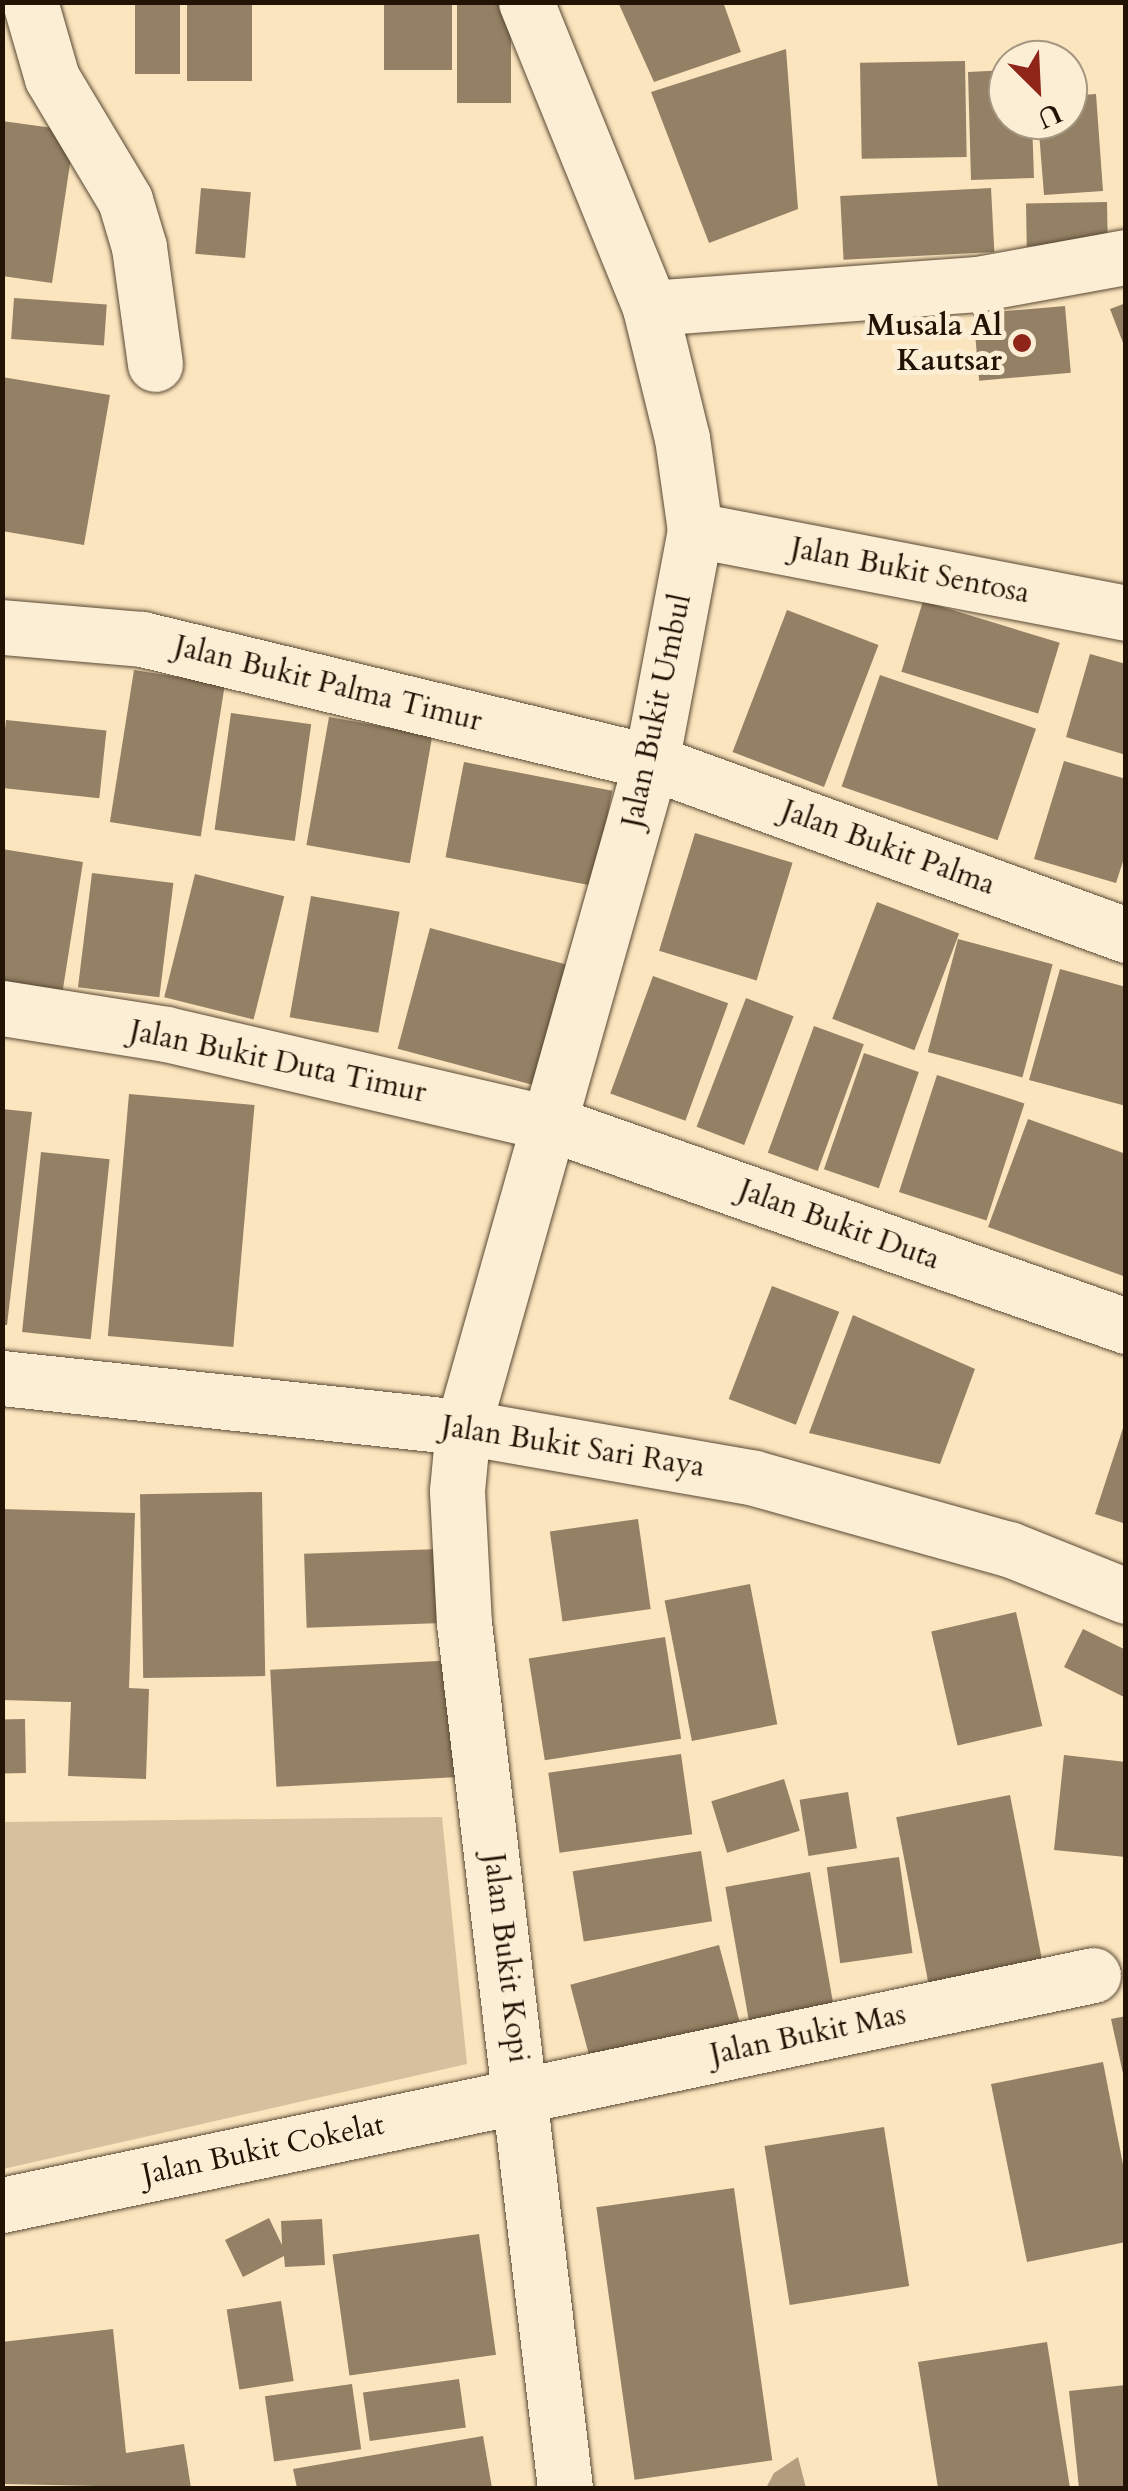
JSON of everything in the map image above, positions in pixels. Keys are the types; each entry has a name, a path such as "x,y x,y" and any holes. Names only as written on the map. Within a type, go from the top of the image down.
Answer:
{"street":[{"path":"30,2 52,78 125,200 140,247 155,364"},
{"name":"Jalan Bukit Umbul","path":"464,1427 651,762 695,530 682,438 650,308 526,2"},
{"path":"650,308 977,284 1126,257"},
{"name":"Jalan Bukit Sentosa","path":"695,530 1126,613"},
{"name":"Jalan Bukit Palma Timur","path":"2,627 142,639 651,762"},
{"name":"Jalan Bukit Palma","path":"651,762 1126,935"},
{"name":"Jalan Bukit Duta Timur","path":"2,1008 166,1034 552,1124"},
{"name":"Jalan Bukit Duta","path":"552,1124 1126,1326"},
{"name":"Jalan Bukit Sari Raya","path":"2,1378 464,1427 754,1478 868,1506 1009,1549 1126,1596"},
{"name":"Jalan Bukit Kopi","path":"464,1427 456,1491 464,1622 523,2095 565,2488"},
{"name":"Jalan Bukit Mas","path":"523,2095 1093,1975"},
{"name":"Jalan Bukit Cokelat","path":"2,2205 523,2095"}],"shaded area":[{"path":"442,1817 467,2064 3,2169 3,1822"},
{"path":"798,2457 806,2488 766,2488 774,2473"}],"building":[{"path":"135,2 180,2 180,74 135,74"},
{"path":"187,2 252,2 252,81 187,81"},
{"path":"384,2 452,2 452,70 384,70"},
{"path":"457,2 511,2 511,103 457,103"},
{"path":"618,2 723,2 741,52 654,82"},
{"path":"786,49 798,209 709,243 651,92"},
{"path":"965,61 967,157 862,159 860,63"},
{"path":"988,71 988,140 1033,140 1034,178 971,180 968,72"},
{"path":"1096,94 1103,191 1044,195 1040,140 1088,140 1088,95"},
{"path":"2,121 75,131 52,283 2,276"},
{"path":"201,188 251,192 245,258 195,254"},
{"path":"991,188 994,252 844,260 840,196"},
{"path":"1107,202 1108,245 1027,246 1026,203"},
{"path":"14,298 107,304 104,345 11,339"},
{"path":"1126,303 1126,348 1125,348 1110,309"},
{"name":"Musala Al Kautsar","path":"1065,306 1071,373 979,381 973,314"},
{"path":"2,377 110,395 84,545 2,531"},
{"path":"923,601 1060,643 1038,714 901,672"},
{"path":"787,610 878,645 824,787 733,752"},
{"path":"1090,654 1126,664 1126,755 1066,737"},
{"path":"134,670 225,684 201,836 110,822"},
{"path":"880,675 1036,729 998,840 842,787"},
{"path":"231,713 311,724 295,841 215,830"},
{"path":"329,717 432,735 410,863 306,845"},
{"path":"6,720 106,731 99,798 2,788"},
{"path":"1064,761 1126,779 1126,852 1116,883 1034,859"},
{"path":"464,762 612,791 594,886 445,857"},
{"path":"695,833 793,863 757,980 659,951"},
{"path":"2,849 83,862 62,995 2,986"},
{"path":"92,873 173,883 159,997 78,987"},
{"path":"195,874 284,896 254,1019 164,997"},
{"path":"311,896 400,912 378,1033 290,1017"},
{"path":"877,902 959,934 914,1050 832,1019"},
{"path":"430,928 573,966 541,1087 398,1049"},
{"path":"958,939 1053,964 1022,1077 928,1052"},
{"path":"1060,969 1126,987 1126,1106 1029,1080"},
{"path":"653,976 728,1003 685,1121 610,1093"},
{"path":"746,998 794,1016 744,1145 697,1127"},
{"path":"814,1026 864,1044 818,1171 768,1153"},
{"path":"864,1053 919,1072 879,1188 824,1169"},
{"path":"937,1075 1024,1103 986,1220 899,1192"},
{"path":"129,1094 255,1105 233,1347 108,1336"},
{"path":"2,1109 32,1112 7,1325 2,1325"},
{"path":"1028,1119 1126,1154 1126,1277 988,1227"},
{"path":"41,1152 110,1159 91,1339 22,1332"},
{"path":"772,1286 839,1312 796,1425 729,1399"},
{"path":"853,1315 975,1369 940,1464 809,1433"},
{"path":"1126,1422 1126,1524 1095,1514"},
{"path":"262,1492 265,1676 143,1678 140,1494"},
{"path":"2,1509 135,1513 129,1688 149,1689 146,1779 68,1776 71,1702 2,1700"},
{"path":"638,1519 651,1609 563,1622 550,1531"},
{"path":"440,1549 443,1623 307,1628 304,1554"},
{"path":"750,1584 777,1724 692,1741 665,1601"},
{"path":"1016,1612 1042,1726 958,1746 931,1632"},
{"path":"1083,1629 1126,1650 1126,1698 1064,1667"},
{"path":"665,1637 681,1739 545,1760 529,1659"},
{"path":"457,1660 463,1777 276,1787 270,1670"},
{"path":"2,1719 25,1719 26,1773 3,1773"},
{"path":"681,1754 692,1834 560,1853 548,1773"},
{"path":"1064,1755 1126,1762 1126,1857 1054,1850"},
{"path":"784,1779 800,1831 727,1853 711,1801"},
{"path":"848,1792 857,1848 809,1856 800,1800"},
{"path":"1010,1795 1042,1962 929,1984 896,1817"},
{"path":"701,1851 712,1921 584,1941 573,1871"},
{"path":"899,1857 912,1953 840,1963 827,1867"},
{"path":"810,1872 839,2034 754,2049 725,1887"},
{"path":"719,1945 749,2055 600,2095 570,1985"},
{"path":"1126,2016 1126,2078 1124,2078 1111,2019"},
{"path":"1103,2062 1126,2180 1126,2242 1027,2262 991,2084"},
{"path":"884,2127 909,2286 790,2305 764,2146"},
{"path":"734,2188 772,2460 635,2480 596,2207"},
{"path":"269,2218 282,2245 281,2221 322,2219 325,2265 285,2267 284,2256 243,2277 225,2240"},
{"path":"479,2234 496,2355 349,2375 332,2255"},
{"path":"281,2301 294,2381 239,2390 227,2310"},
{"path":"113,2329 126,2453 184,2444 191,2488 3,2484 2,2342"},
{"path":"1047,2342 1070,2488 938,2488 918,2362"},
{"path":"459,2379 466,2428 370,2441 363,2392"},
{"path":"352,2384 361,2449 274,2462 265,2396"},
{"path":"1126,2385 1126,2488 1079,2488 1069,2391"},
{"path":"483,2436 492,2488 297,2488 293,2469"}],"place":[{"name":"Musala Al Kautsar","path":"1022,343"}]}
